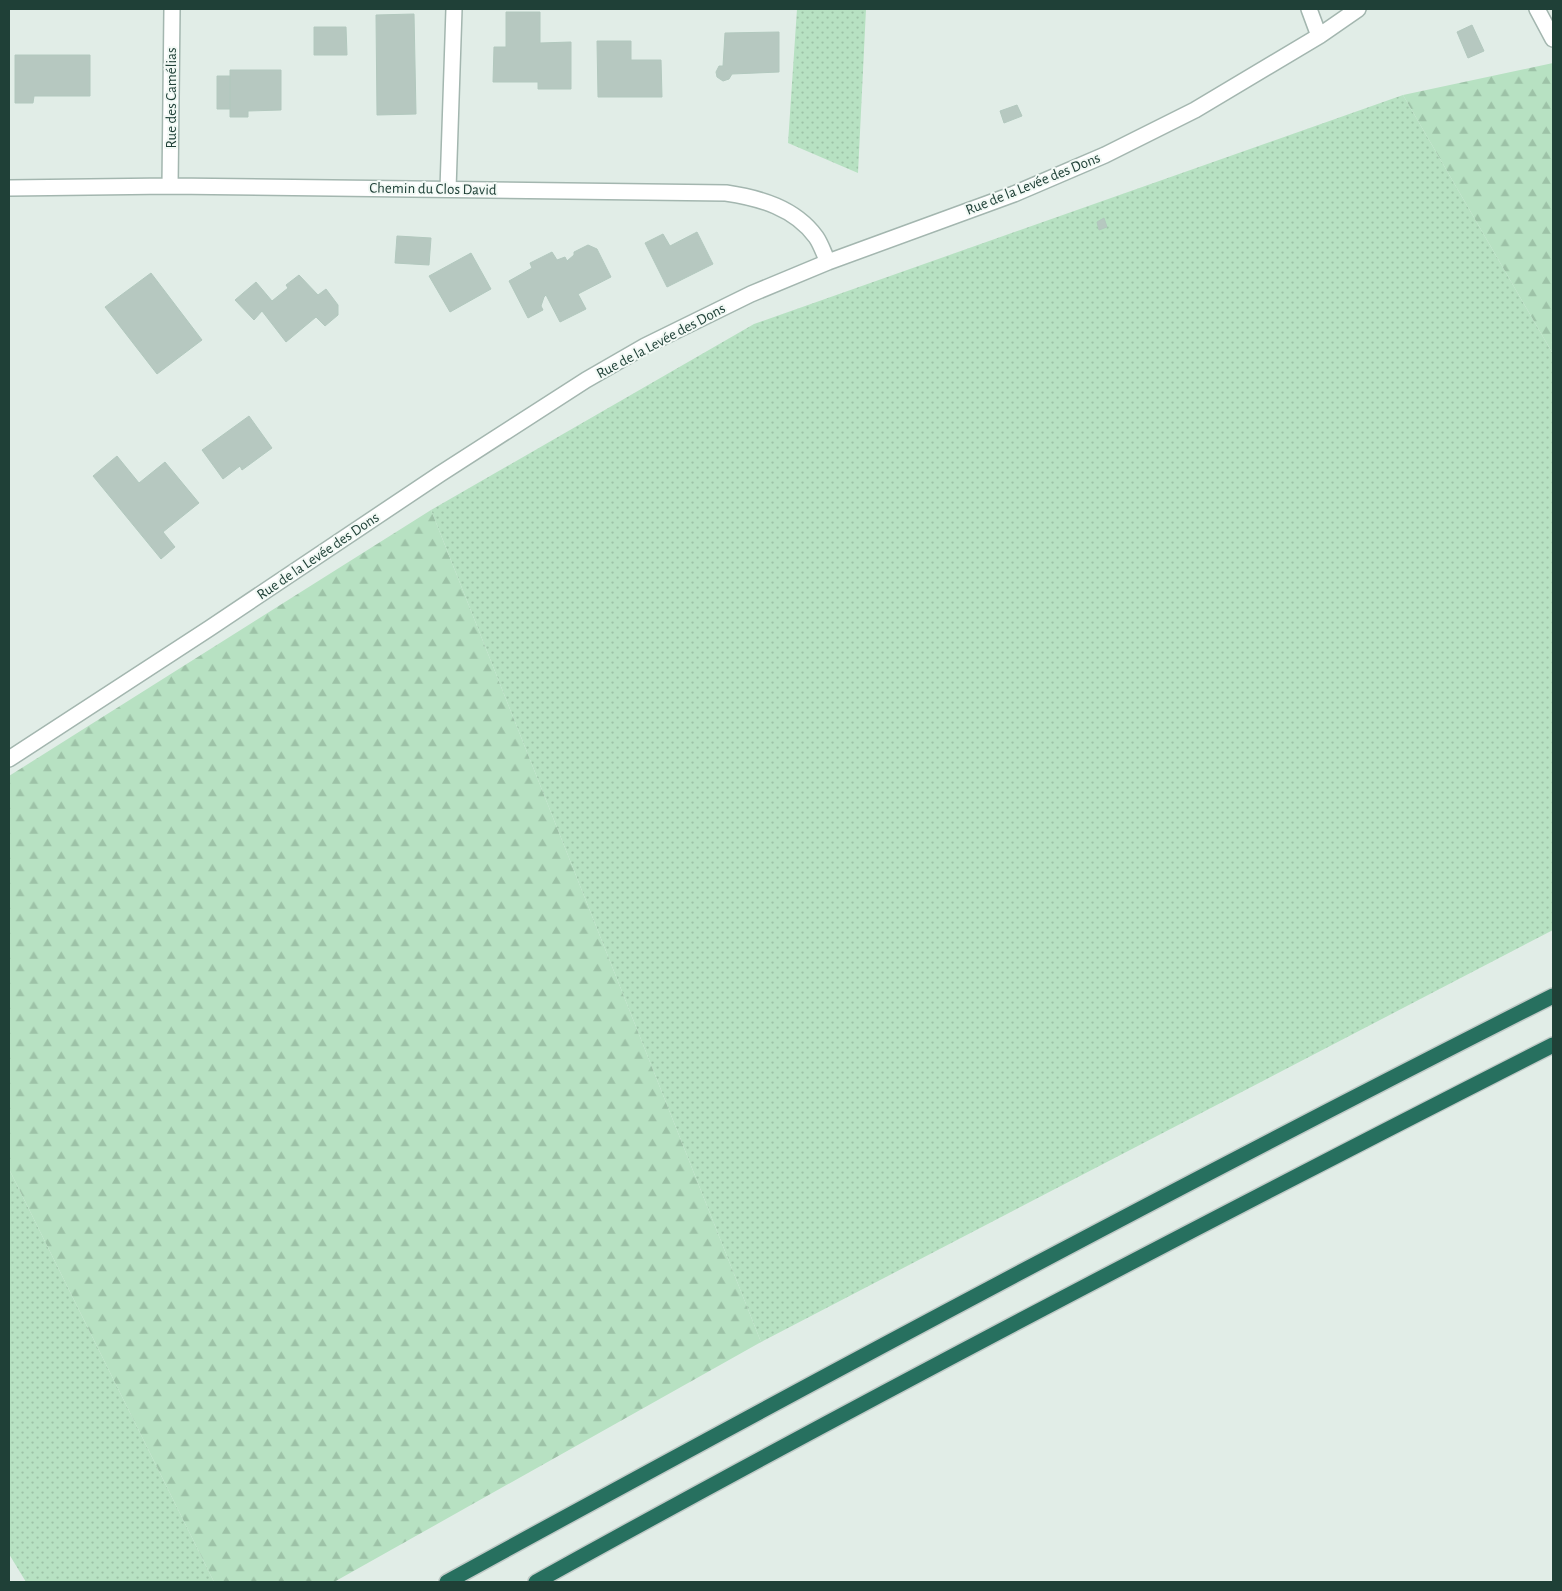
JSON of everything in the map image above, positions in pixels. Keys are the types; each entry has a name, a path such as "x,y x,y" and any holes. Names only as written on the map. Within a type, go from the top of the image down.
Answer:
{"highway":[{"path":"447,1582 774,1403 1059,1251 1553,996"},
{"path":"536,1582 1038,1310 1553,1045"}],"street":[{"name":"Rue des Camélias","path":"170,186 172,9"},
{"path":"448,189 454,9"},
{"path":"1309,9 1319,36"},
{"name":"Rue de la Levée des Dons","path":"9,760 440,474 586,380 645,346 751,294 828,262 1014,194 1105,155 1195,110 1319,36 1358,9"},
{"path":"1537,9 1553,39"},
{"name":"Chemin du Clos David","path":"9,188 170,186 448,189 696,192 742,196 776,205 808,228 817,238 828,262"}],"green space":[{"path":"797,9 866,9 858,173 788,143"},
{"path":"1553,63 1553,354 1403,95"},
{"path":"1403,95 1553,354 1553,930 761,1342 431,510 754,324"},
{"path":"431,510 761,1342 334,1582 214,1582 9,1169 9,776"},
{"path":"9,1169 214,1582 26,1582 9,1554"}],"building":[{"path":"506,12 540,12 540,43 571,42 571,89 538,89 538,82 493,82 494,47 506,47"},
{"path":"414,14 416,114 377,115 376,15"},
{"path":"1472,25 1484,51 1468,58 1457,32"},
{"path":"314,27 346,27 347,55 314,55"},
{"path":"779,32 779,72 732,74 729,79 723,81 717,77 716,72 719,66 723,66 725,33"},
{"path":"597,41 631,41 631,60 661,60 662,97 598,97"},
{"path":"15,55 90,55 90,96 34,96 33,103 15,103"},
{"path":"230,70 281,70 281,110 248,111 248,117 230,117"},
{"path":"217,76 230,76 230,109 217,109"},
{"path":"1017,105 1022,116 1004,123 1000,111"},
{"path":"1104,218 1107,227 1099,230 1097,222"},
{"path":"697,232 713,264 667,287 645,243 663,234 670,246"},
{"path":"397,236 431,238 429,265 395,263"},
{"path":"588,245 597,249 611,277 578,294 586,309 560,322 546,295 541,306 543,310 528,318 509,281 532,268 530,263 552,252 557,260 565,257 567,261 574,255 574,252"},
{"path":"471,253 491,289 450,312 429,276"},
{"path":"151,273 202,340 157,374 105,307"},
{"path":"299,275 318,295 326,289 338,305 338,315 325,326 316,317 286,342 262,311 254,320 235,300 256,282 272,301 288,288 286,285"},
{"path":"249,416 272,448 242,470 240,466 223,479 202,450"},
{"path":"117,456 139,483 165,462 199,503 163,532 175,547 161,559 93,476"}]}
